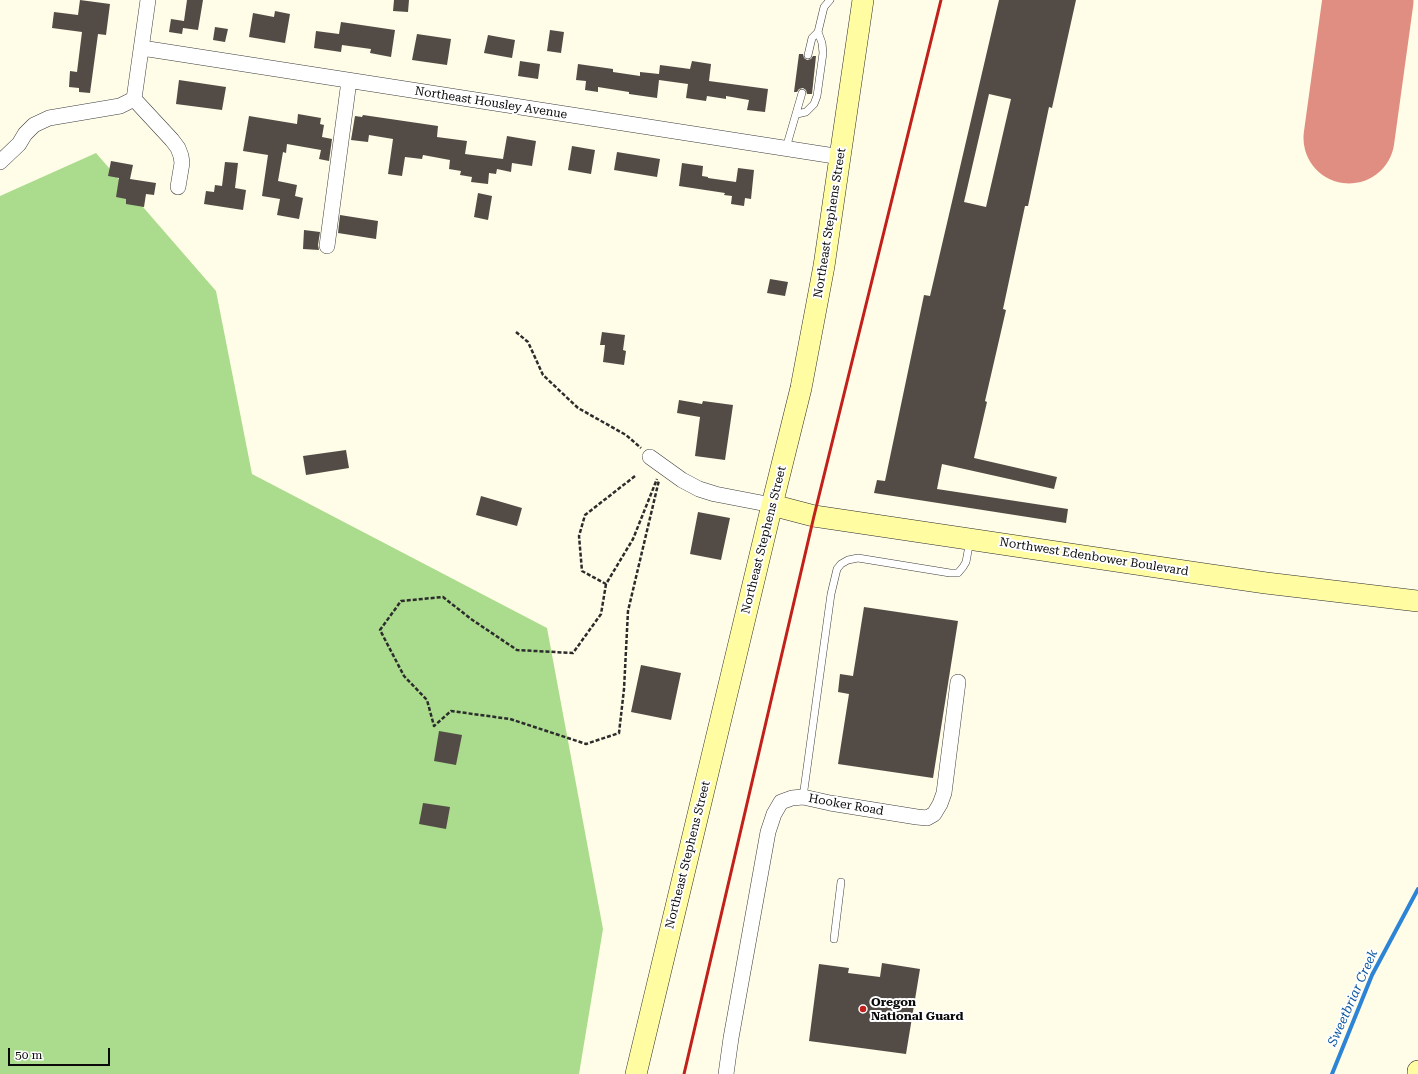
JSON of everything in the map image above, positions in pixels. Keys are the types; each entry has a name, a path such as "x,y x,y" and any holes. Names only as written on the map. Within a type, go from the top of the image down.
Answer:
{"main road":[{"name":"Northeast Stephens Street","path":"636,1074 801,388 824,266 863,0"},
{"name":"Northwest Edenbower Boulevard","path":"772,505 814,516 1266,582 1418,601"}],"street":[{"path":"134,99 148,0"},
{"name":"Northeast Housley Avenue","path":"142,48 841,157"},
{"path":"327,246 349,80"},
{"path":"0,162 20,144 24,134 34,125 48,118 120,106 134,99"},
{"path":"134,99 178,148 182,163 178,187"},
{"path":"650,457 682,480 699,488 715,494 772,505"},
{"name":"Hooker Road","path":"726,1074 731,1038 768,832 774,814 781,802 792,798 803,797 830,803 917,817 927,818 934,814 944,793 958,682"}],"lane":[{"path":"808,55 812,38 818,32 824,7 830,0"},
{"path":"797,114 806,112 814,104 817,96 823,53 822,43 818,32"},
{"path":"786,148 802,93"},
{"path":"803,797 831,594 837,569 841,564 848,560 858,558 958,573 966,562 970,538"},
{"path":"834,939 841,882"}],"path":[{"path":"516,332 528,342 543,375 578,408 626,435 650,457"},
{"path":"662,466 628,611 624,689 619,734 586,744 510,719 451,711 434,726 427,700 404,676 380,630 401,600 443,597 471,619 517,650 573,653 601,614 606,584 633,539 662,466"},
{"path":"606,584 582,571 579,536 585,515 635,476"}],"green space":[{"path":"96,153 216,291 252,474 547,628 603,929 579,1074 0,1074 0,196"}],"building":[{"path":"80,0 110,4 106,35 98,34 90,93 79,92 79,88 69,87 70,71 77,72 82,32 52,28 54,12 78,15"},
{"path":"187,0 203,0 198,30 183,28 182,34 169,32 171,19 184,21"},
{"path":"394,0 409,0 408,12 393,11"},
{"path":"999,0 1076,0 1052,108 1049,107 1028,206 1025,206 1003,309 1006,310 985,401 987,402 974,458 1057,477 1054,489 942,464 937,489 1068,509 1066,523 874,493 877,480 885,481 924,295 930,296","holes":["989,94 1011,99 986,207 964,202"]},
{"path":"275,11 290,14 285,43 249,37 253,13 274,17"},
{"path":"341,22 395,30 391,57 370,53 371,49 342,45 341,52 314,48 316,31 339,34"},
{"path":"215,27 228,29 225,42 213,40"},
{"path":"550,30 564,32 561,53 547,51"},
{"path":"417,34 451,39 447,65 412,60"},
{"path":"488,35 515,40 512,58 484,53"},
{"path":"799,54 803,54 804,58 807,60 811,59 813,56 816,56 812,94 807,94 806,90 803,88 799,89 797,92 794,92"},
{"path":"520,61 540,64 538,79 518,76"},
{"path":"692,61 711,64 709,81 768,89 765,112 747,110 749,100 726,96 726,99 707,96 706,101 686,98 688,84 659,80 657,98 598,87 598,92 585,90 586,81 576,80 578,64 613,69 613,72 640,76 640,72 659,74 660,65 690,69"},
{"path":"179,80 226,87 222,110 176,104"},
{"path":"298,114 321,118 320,124 324,125 322,137 332,139 329,161 319,159 321,150 287,144 286,153 283,152 278,181 297,185 295,196 303,198 299,219 277,215 280,199 262,196 268,155 243,151 249,116 297,124"},
{"path":"363,115 438,126 437,137 467,141 465,154 503,159 507,136 536,141 532,166 512,163 511,172 497,169 496,174 489,173 488,184 471,182 472,177 460,175 461,171 449,169 450,160 423,155 422,159 405,157 402,176 388,174 393,139 369,135 368,142 351,140 355,116 362,117"},
{"path":"572,146 595,150 591,174 568,170"},
{"path":"617,152 660,159 657,177 614,170"},
{"path":"111,161 133,165 130,179 156,183 154,195 146,194 144,207 126,204 126,199 116,197 119,178 108,176"},
{"path":"225,162 238,163 235,188 246,190 243,210 204,204 206,191 214,192 215,185 222,186"},
{"path":"682,163 703,166 702,176 736,182 738,168 754,170 751,199 745,198 744,206 731,204 732,196 724,195 725,193 679,186"},
{"path":"478,193 492,196 488,220 474,217"},
{"path":"340,215 378,221 376,239 338,233"},
{"path":"304,230 320,232 318,245 319,250 303,249"},
{"path":"770,279 788,282 785,296 767,293"},
{"path":"602,332 625,335 623,350 626,351 624,365 603,362 605,345 600,345"},
{"path":"679,400 702,404 703,401 733,405 725,460 695,456 700,417 677,413"},
{"path":"346,450 349,468 306,475 303,456"},
{"path":"481,496 522,508 517,526 476,515"},
{"path":"698,512 730,518 721,560 690,554"},
{"path":"864,607 958,621 933,778 838,764 849,694 838,692 840,674 853,676"},
{"path":"641,665 681,673 671,720 631,712"},
{"path":"439,731 462,735 456,765 434,761"},
{"path":"423,803 450,807 446,829 419,824"},
{"name":"Oregon National Guard","path":"882,963 920,969 906,1054 809,1041 819,964 849,968 848,973 880,977"}],"waterway":[{"name":"Sweetbriar Creek","path":"1332,1074 1372,975 1418,889"}],"runway":[{"path":"1349,138 1368,0"}],"railway":[{"path":"684,1074 814,516 941,0"}],"place":[{"name":"Oregon National Guard","path":"863,1009"}]}
